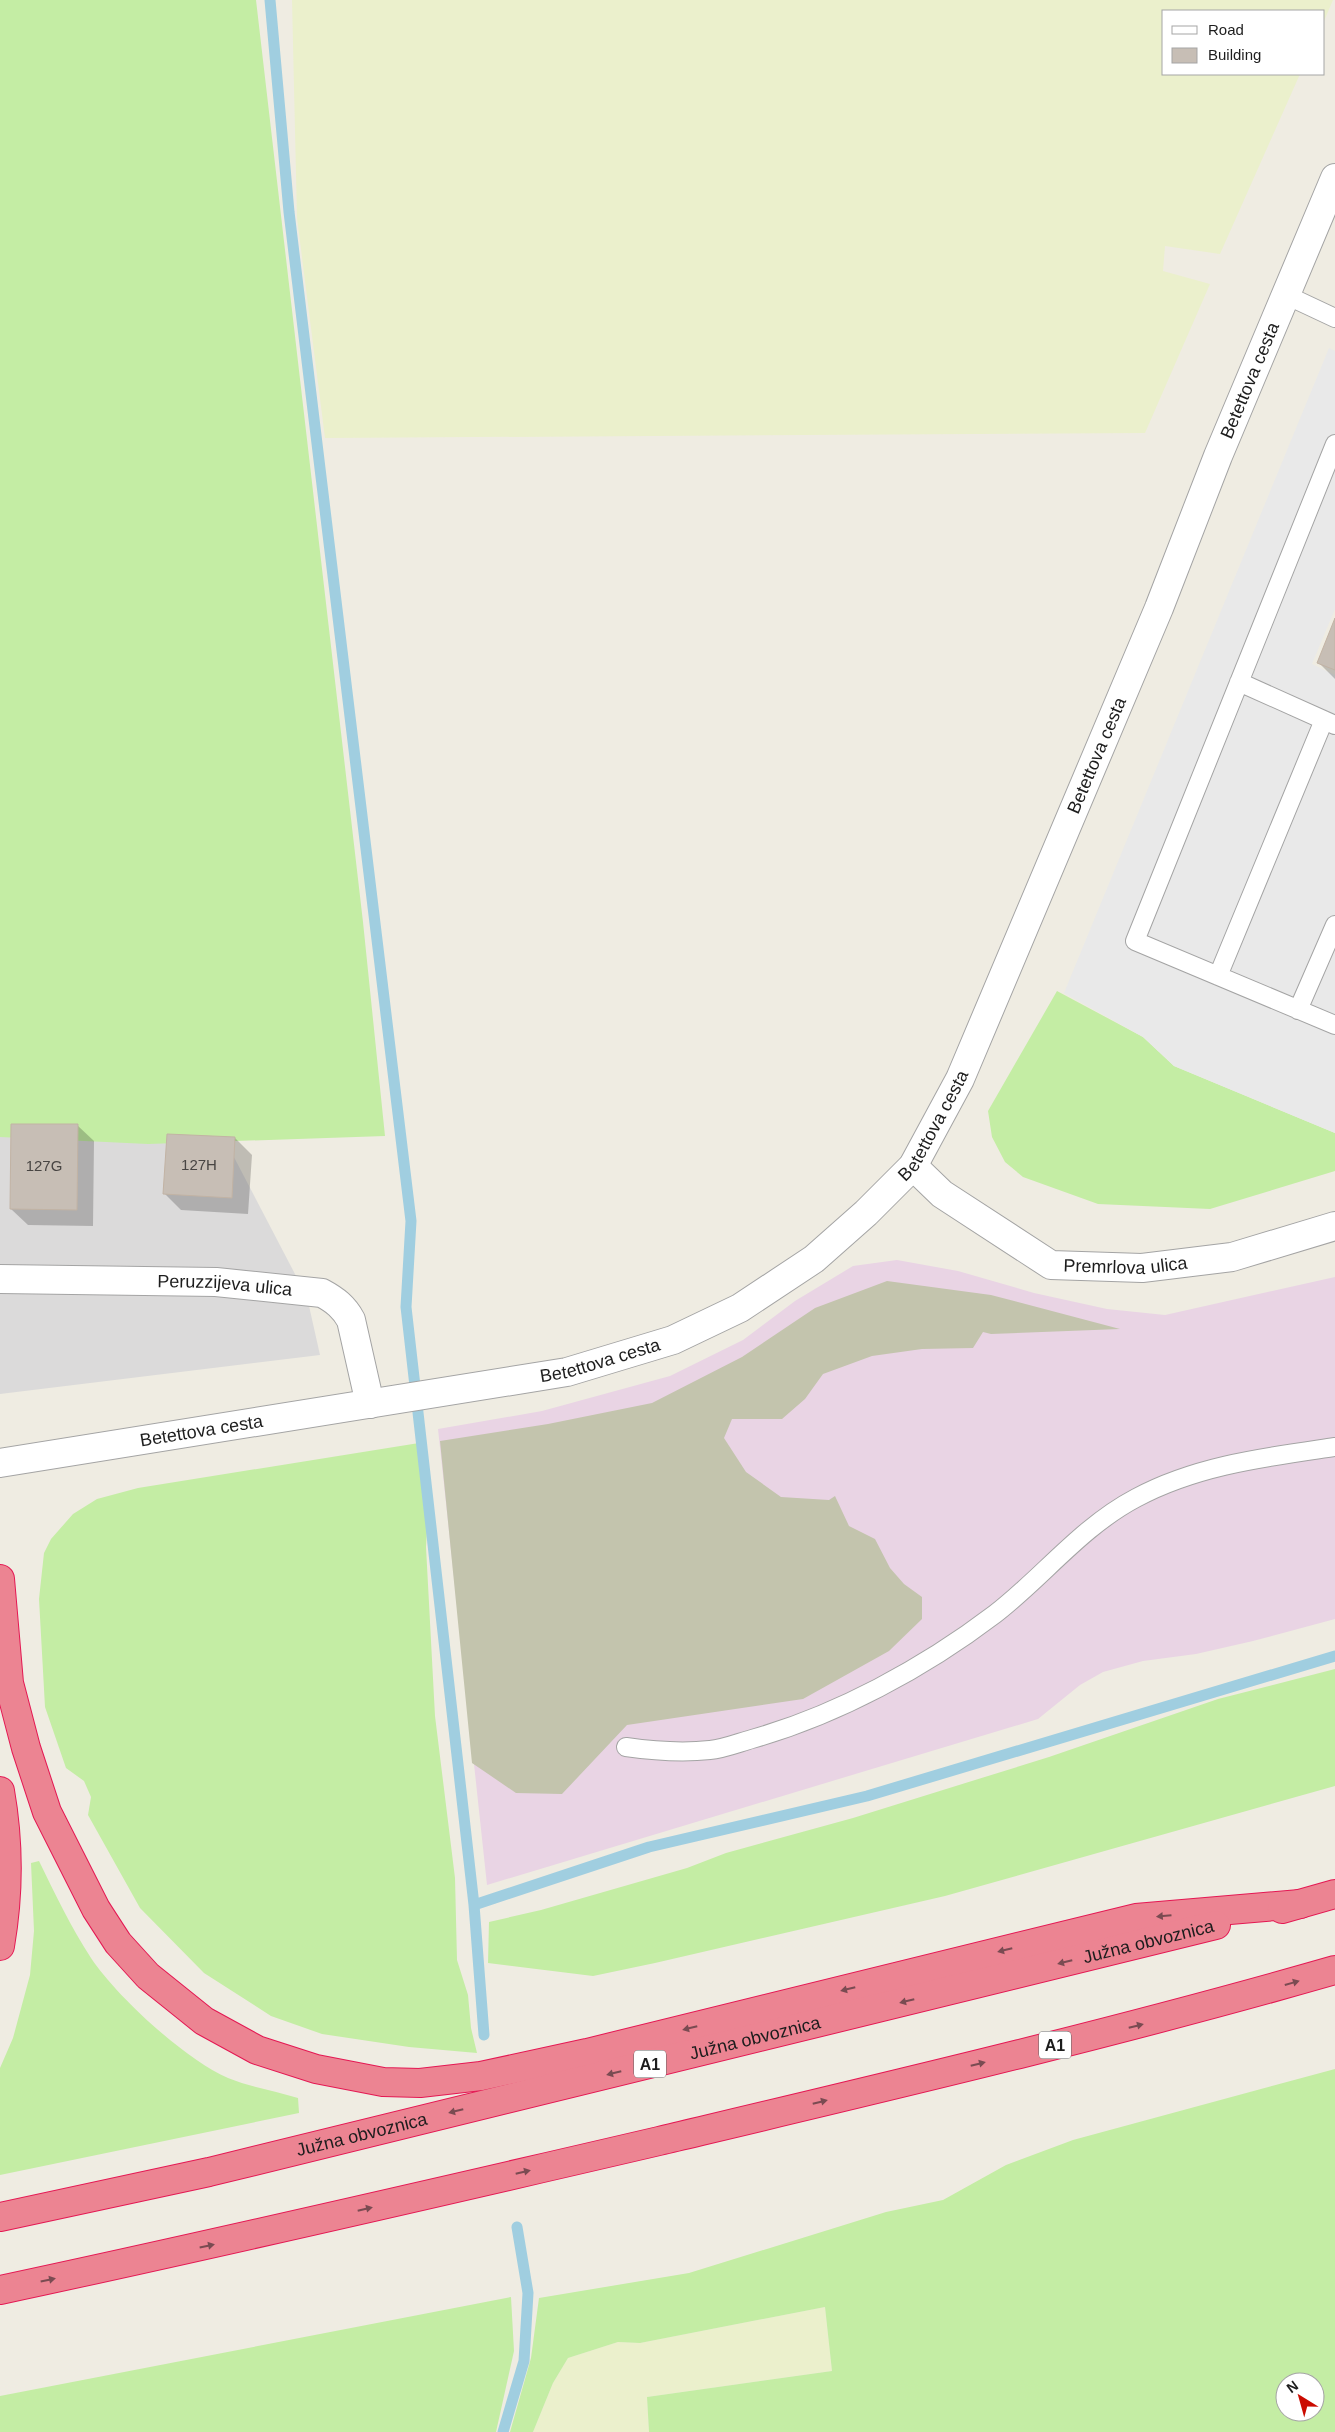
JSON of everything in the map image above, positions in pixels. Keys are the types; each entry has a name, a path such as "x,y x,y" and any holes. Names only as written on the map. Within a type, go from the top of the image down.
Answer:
{"highway":[{"path":"0,1579 9,1684 26,1748 48,1812 96,1909 118,1943 148,1976 197,2016 256,2050 316,2069 350,2077 392,2082 420,2083 481,2076 587,2053 1136,1918 1300,1904"},
{"path":"0,1791 7,1831 6,1897 0,1946"},
{"name":"Južna obvoznica","path":"0,2217 209,2172 1335,1894"},
{"name":"A1","path":"0,2290 238,2239 772,2114 1169,2018 1335,1970"}],"street":[{"name":"Betettova cesta","path":"0,1463 567,1372 673,1340 740,1308 814,1259 866,1213 913,1166 964,1070 1159,608 1218,456 1335,178"},
{"name":"Premrlova ulica","path":"913,1166 942,1194 1051,1265 1142,1268 1232,1257 1335,1226"},
{"name":"Peruzzijeva ulica","path":"0,1279 216,1282 322,1293 335,1300 346,1311 351,1320 382,1402"}],"lane":[{"path":"1286,295 1335,318"},
{"path":"1335,444 1135,941 1335,1025"},
{"path":"1218,976 1330,722 1239,682"},
{"path":"1298,1010 1335,925"},
{"path":"626,1747 655,1751 711,1750 788,1729 853,1701 928,1658 995,1614 1089,1529 1135,1498 1185,1476 1246,1460 1335,1447"}],"shaded area":[{"path":"292,0 1333,0 1325,19 1325,10 1162,10 1162,75 1300,75 1220,254 1165,246 1163,271 1210,284 1145,433 325,438 297,218"},
{"path":"1329,348 1335,351 1335,609 1312,664 1335,675 1335,1133 1174,1066 1143,1037 1064,993"},
{"path":"0,886 96,893 307,1297 320,1355 0,1394"},
{"path":"897,1260 958,1271 1034,1293 1107,1309 1165,1315 1335,1277 1335,1619 1253,1641 1196,1654 1143,1661 1103,1672 1080,1685 1038,1719 487,1885 438,1429 542,1411 670,1376 743,1340 795,1301 853,1266"},
{"path":"887,1281 991,1295 1120,1329 991,1334 983,1332 973,1348 922,1349 872,1356 823,1374 805,1399 782,1419 732,1419 724,1438 746,1472 781,1497 829,1500 835,1496 849,1526 875,1539 890,1568 904,1584 922,1597 922,1619 889,1651 803,1699 627,1725 562,1794 516,1793 472,1763 440,1441 548,1424 652,1403 742,1357 815,1308"},
{"path":"825,2307 832,2371 647,2397 649,2432 533,2432 553,2383 568,2358 618,2342 640,2343"}],"green space":[{"path":"0,0 256,0 363,922 385,1136 148,1144 0,1137"},
{"path":"1057,991 1143,1037 1174,1066 1335,1133 1335,1171 1210,1209 1098,1204 1023,1177 1005,1162 992,1137 988,1111"},
{"path":"419,1443 429,1494 426,1547 435,1716 455,1878 457,1960 468,1995 471,2028 477,2053 409,2047 322,2034 271,2016 204,1973 140,1908 88,1815 91,1797 84,1781 66,1768 45,1707 39,1599 44,1553 51,1539 73,1514 97,1499 138,1488"},
{"path":"1335,1669 1335,1786 945,1896 593,1976 488,1963 489,1922 541,1910 687,1868 726,1853 853,1818 1049,1757 1218,1699"},
{"path":"39,1861 57,1898 91,1958 117,1991 154,2026 193,2057 228,2078 298,2098 299,2113 0,2175 0,2068 13,2038 30,1975 34,1931 31,1863"},
{"path":"1335,2069 1335,2432 649,2432 647,2397 832,2371 825,2307 640,2343 618,2342 568,2358 553,2383 533,2432 510,2432 531,2358 539,2298 689,2273 886,2212 943,2200 1006,2165 1073,2140"},
{"path":"511,2297 514,2351 496,2432 0,2432 0,2396"}],"building":[{"path":"1335,618 1335,670 1317,663"},
{"path":"11,1124 78,1124 77,1210 10,1209"},
{"path":"167,1134 235,1137 232,1198 163,1194"}],"waterway":[{"path":"270,0 289,212 411,1221 406,1307 474,1905 484,2035"},
{"path":"474,1905 649,1847 867,1796 1335,1656"},
{"path":"503,2432 524,2361 528,2293 517,2227"}]}
